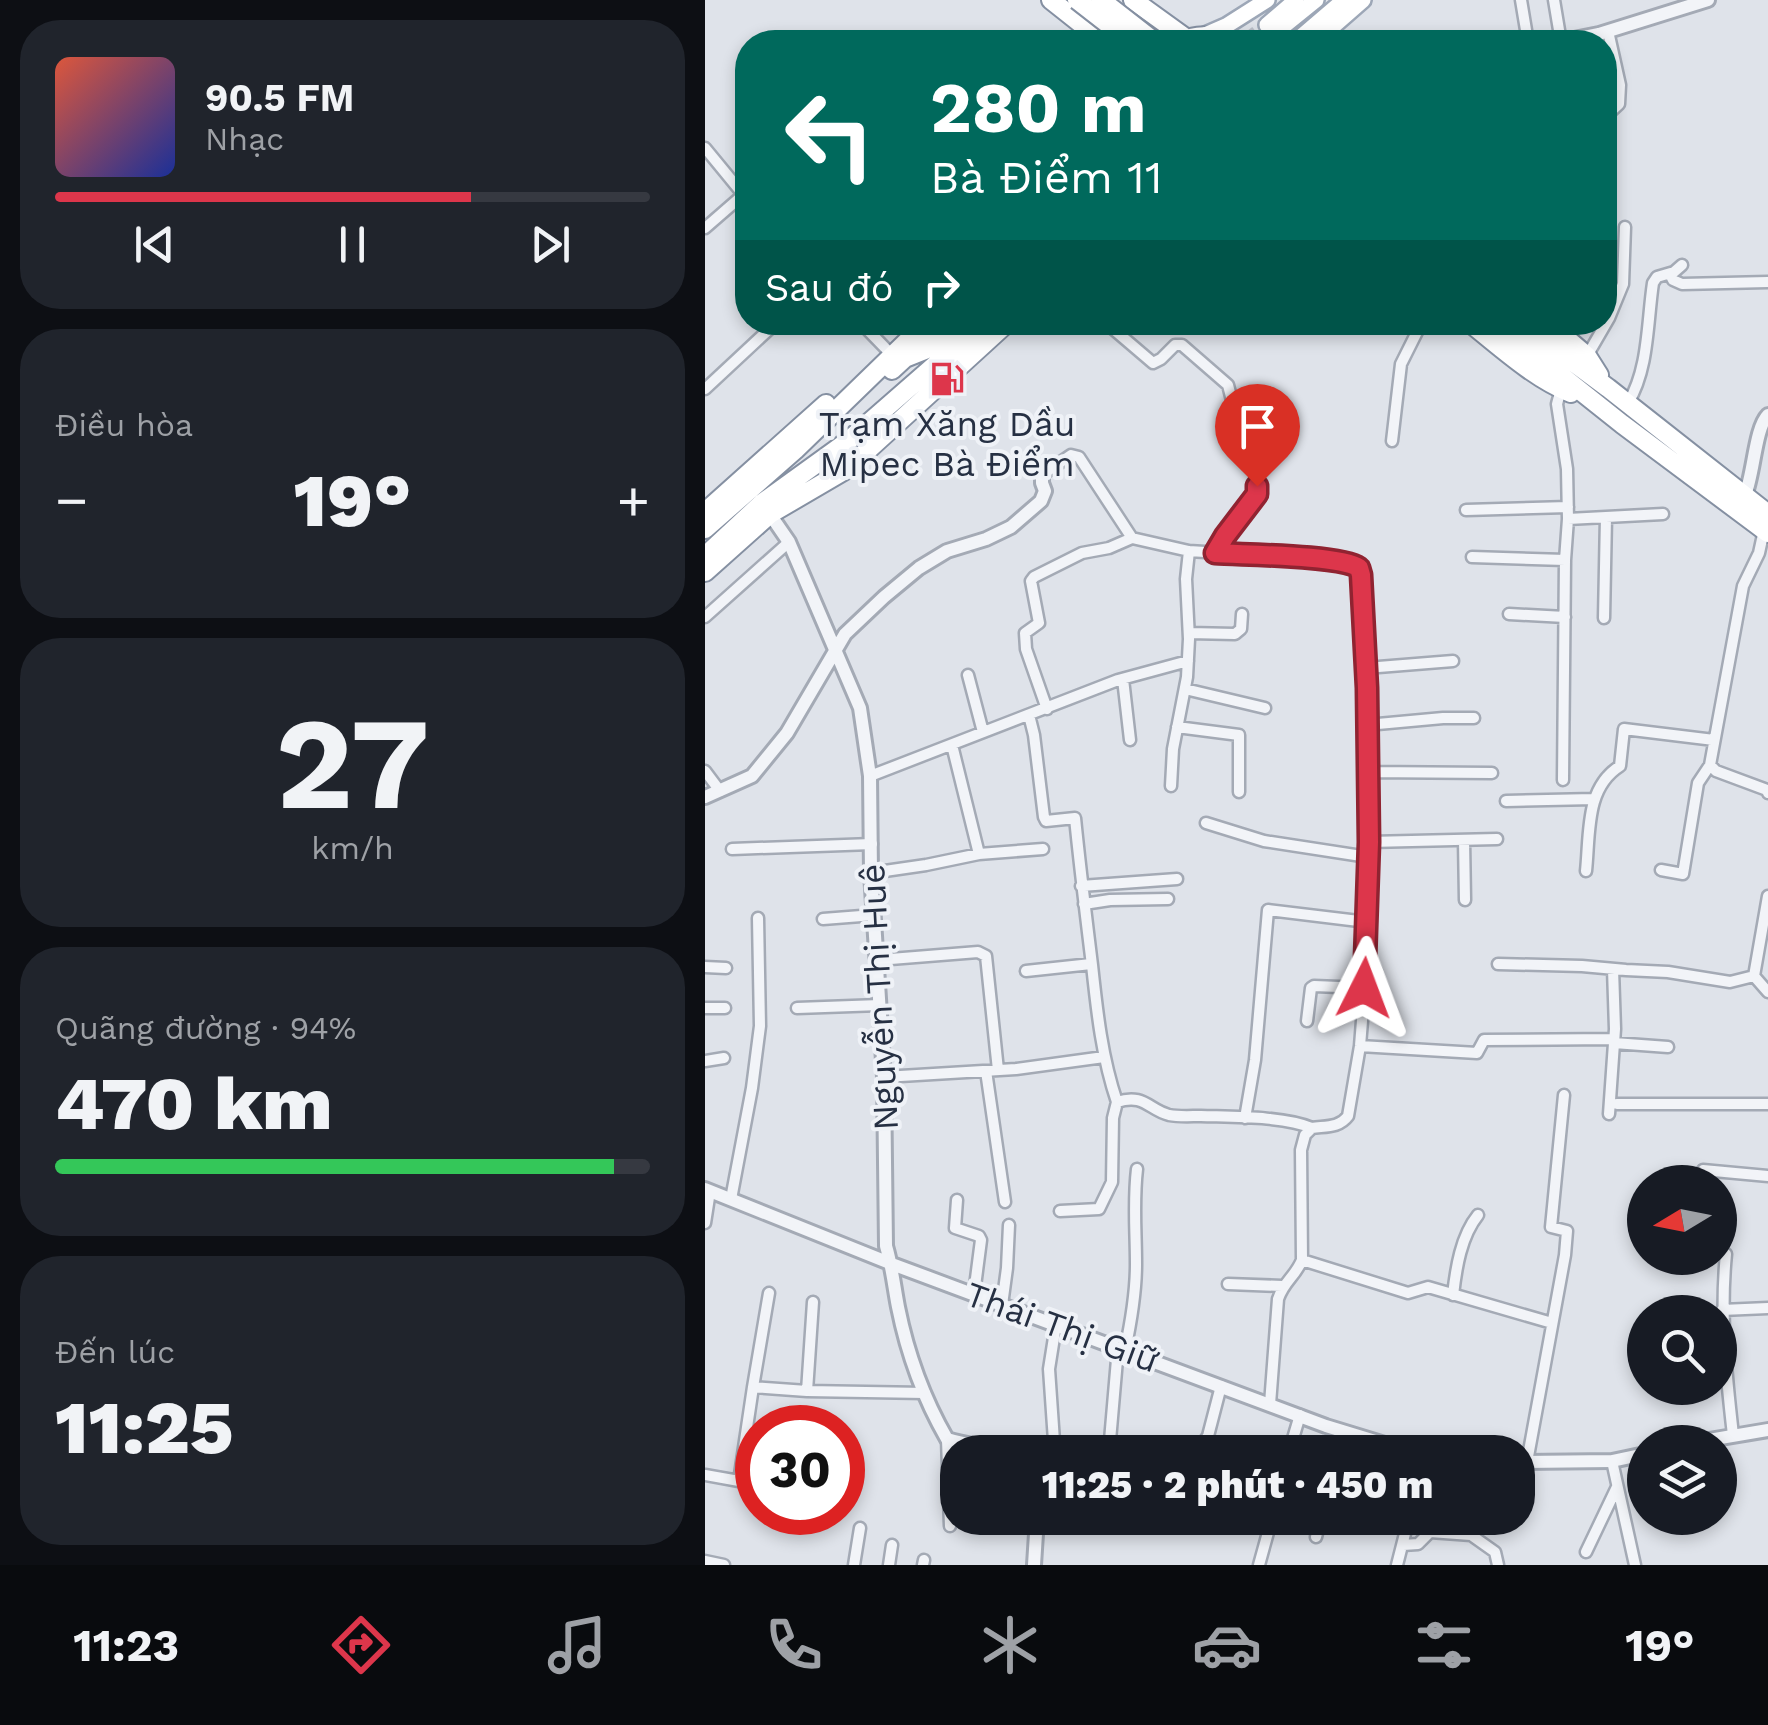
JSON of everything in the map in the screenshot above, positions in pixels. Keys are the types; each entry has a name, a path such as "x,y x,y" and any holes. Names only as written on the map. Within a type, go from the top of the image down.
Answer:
{"highway":[{"path":"1051,0 1080,30"},
{"path":"1077,0 1116,30"},
{"path":"1086,30 1087,17 1104,0 1140,30"},
{"path":"1136,1 1177,30"},
{"path":"705,512 895,355 907,335"},
{"path":"705,529 795,450 859,401 914,335"},
{"path":"895,355 966,335"},
{"path":"705,572 766,508 847,469 881,438 974,335"},
{"path":"705,556 974,335"},
{"path":"1486,335 1561,389 1593,402 1761,514"},
{"path":"1516,335 1608,388 1761,514"},
{"path":"1530,335 1593,402"},
{"path":"1562,335 1587,356 1608,388"},
{"path":"837,450 881,438"}],"main road":[{"path":"1212,30 1237,20 1267,0"},
{"path":"1267,25 1296,0"},
{"path":"1279,30 1316,0"},
{"path":"1309,30 1344,0"},
{"path":"1329,30 1363,0"},
{"path":"895,355 925,335"}],"street":[{"path":"1521,0 1526,30"},
{"path":"1555,0 1559,30"},
{"path":"1615,30 1709,0"},
{"path":"1617,71 1617,106"},
{"path":"705,148 735,185"},
{"path":"705,228 735,205"},
{"path":"1617,299 1623,284 1625,227"},
{"path":"1627,403 1638,385 1646,350 1653,283 1682,265"},
{"path":"1670,274 1681,284 1768,282"},
{"path":"705,388 763,335"},
{"path":"874,335 895,355"},
{"path":"1121,335 1153,362 1161,360 1175,345 1183,345 1228,384 1247,460 1258,479 1257,494 1215,553"},
{"path":"1392,441 1401,364 1416,335"},
{"path":"1587,356 1599,335"},
{"path":"1561,389 1557,404 1567,470 1568,513 1563,780"},
{"path":"1661,870 1683,874 1698,783 1710,765 1743,586 1759,553 1761,514 1751,479 1758,432 1768,415"},
{"path":"705,797 751,776 787,733 845,634 919,568 947,551 1011,527 1041,500 1045,491 1042,475 1071,456 1079,456 1132,538"},
{"name":"Nguyễn Thị Huê","path":"766,508 789,542 859,702 870,776 871,873 884,1076 885,1246 899,1310 925,1393 945,1435"},
{"path":"1466,510 1606,517 1663,514"},
{"path":"1603,618 1606,517"},
{"path":"1047,709 1026,649 1025,632 1039,623 1031,581 1082,553 1132,538 1189,551 1329,560 1359,568 1366,668 1369,842 1360,1046 1348,1116 1336,1126 1312,1128 1301,1123 1167,1115 1147,1103 1128,1099 1117,1102"},
{"path":"705,617 789,542"},
{"path":"1171,786 1188,660 1189,551"},
{"path":"1471,557 1565,560"},
{"path":"1189,633 1235,634 1241,628 1242,614"},
{"path":"1509,614 1565,617"},
{"path":"870,776 1123,679 1188,660"},
{"path":"1366,668 1453,661"},
{"path":"968,675 983,732"},
{"path":"1123,679 1130,740"},
{"path":"1185,689 1265,708"},
{"path":"1029,714 1045,821 1075,818 1104,1057 1117,1102 1113,1118 1113,1182 1099,1209 1060,1211"},
{"path":"1367,725 1474,718"},
{"path":"1177,727 1239,735 1239,792"},
{"path":"1587,871 1594,793 1620,766 1624,730 1715,740"},
{"path":"952,744 979,854"},
{"path":"1710,765 1716,771 1767,790 1768,794"},
{"path":"705,771 720,790"},
{"path":"1368,772 1492,773"},
{"path":"1506,801 1594,799"},
{"path":"1206,823 1265,842 1368,857"},
{"path":"1369,842 1497,839"},
{"path":"1464,840 1465,900"},
{"path":"732,848 872,844"},
{"path":"871,873 979,854 1043,849"},
{"path":"1081,886 1177,880"},
{"path":"1754,976 1768,896"},
{"path":"1084,904 1168,900"},
{"path":"1245,1118 1255,1060 1268,910 1367,922"},
{"path":"823,919 874,915"},
{"path":"731,1199 760,1026 758,918"},
{"path":"877,960 979,952 987,956 992,1071 1005,1202"},
{"path":"1026,971 1091,964"},
{"path":"1498,964 1668,972 1730,982 1754,976"},
{"path":"705,968 726,968"},
{"path":"1613,969 1613,1109 1768,1104"},
{"path":"1754,976 1768,992"},
{"path":"1307,1021 1311,988 1319,984 1364,988"},
{"path":"797,1008 880,1005"},
{"path":"705,1008 725,1008"},
{"path":"1360,1046 1477,1053 1484,1040 1567,1039 1669,1047"},
{"path":"884,1076 992,1071 1104,1057"},
{"path":"705,1062 724,1058"},
{"path":"1528,1435 1567,1231 1551,1226 1563,1094"},
{"path":"1270,1404 1278,1299 1282,1286 1302,1260 1301,1150 1312,1128"},
{"path":"1111,1435 1121,1349 1133,1316 1133,1200 1137,1169"},
{"path":"1737,1173 1768,1176"},
{"path":"705,1223 707,1190"},
{"name":"Thái Thị Giữ","path":"707,1190 892,1264 1357,1435"},
{"path":"957,1200 955,1228 979,1236 981,1244 974,1294"},
{"path":"1453,1295 1469,1227 1478,1215"},
{"path":"1002,1305 1009,1225"},
{"path":"1302,1260 1408,1292 1428,1286 1552,1323"},
{"path":"1228,1284 1282,1286"},
{"path":"705,1476 739,1481 769,1293"},
{"path":"807,1391 813,1302"},
{"path":"1737,1309 1768,1308"},
{"path":"1054,1435 1049,1369 1057,1325"},
{"path":"1208,1435 1221,1386"},
{"path":"753,1387 925,1393"},
{"path":"1294,1435 1299,1416"},
{"path":"1340,1435 1341,1430"},
{"path":"1737,1434 1768,1430"},
{"path":"1535,1462 1627,1458"},
{"path":"1612,1461 1635,1565"},
{"path":"1586,1552 1618,1486"},
{"path":"1403,1545 1419,1544 1431,1532 1471,1536 1495,1552 1499,1565"},
{"path":"855,1565 859,1535"},
{"path":"1033,1565 1036,1535"},
{"path":"1259,1565 1267,1535"},
{"path":"1397,1565 1405,1535"},
{"path":"889,1565 892,1545"},
{"path":"705,1561 724,1565"}],"tunnel":[{"path":"1261,30 1267,25"}],"place":[{"name":"Trạm Xăng Dầu Mipec Bà Điểm","path":"947,379"}],"route":[{"path":"1257,486 1257,494 1215,553 1329,560 1352,564 1361,575 1369,842 1364,988"}]}
